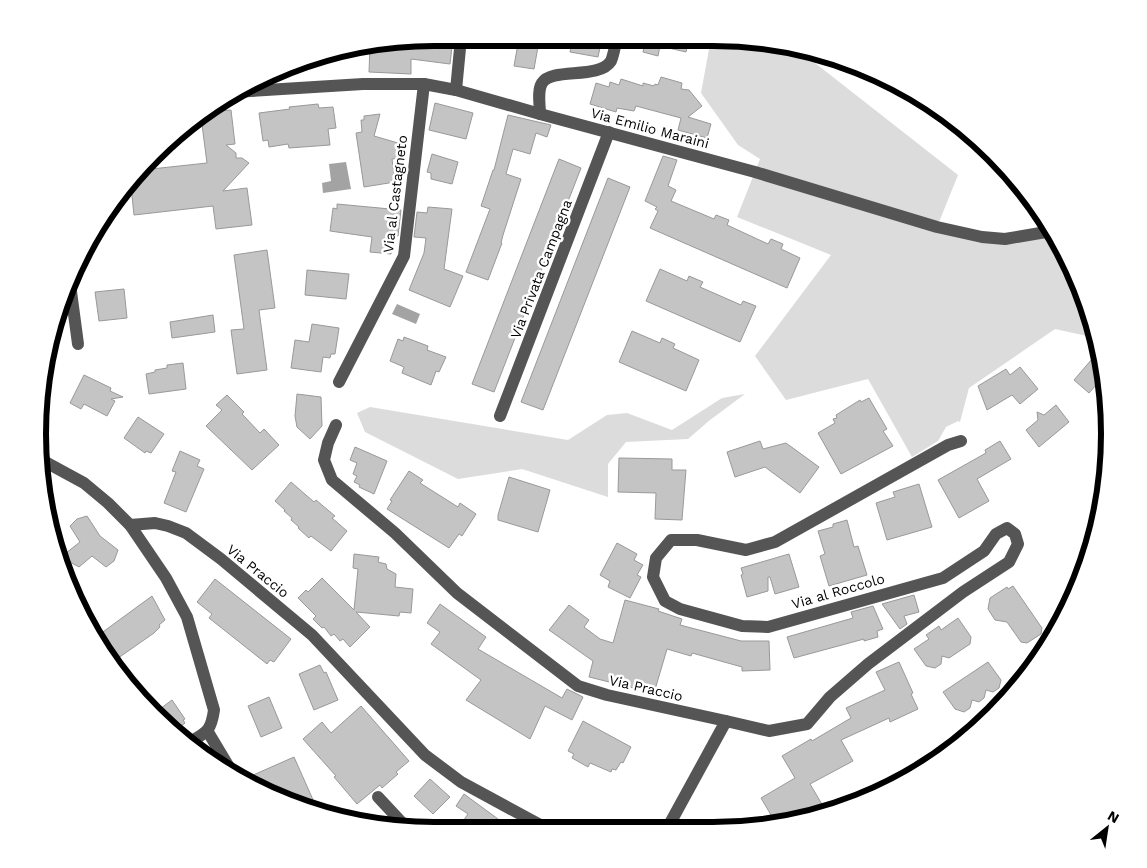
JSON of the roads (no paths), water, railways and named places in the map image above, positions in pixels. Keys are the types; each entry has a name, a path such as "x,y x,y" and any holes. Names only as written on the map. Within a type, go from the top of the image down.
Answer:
{"street":[{"path":"456,90 460,46"},
{"path":"540,114 540,90 542,83 546,79 599,70 610,62 615,46"},
{"name":"Via Emilio Maraini","path":"254,91 363,84 424,84 456,90 768,176 937,227 982,237 1006,239 1045,233"},
{"name":"Via al Castagneto","path":"339,382 404,256 424,84"},
{"name":"Via Privata Campagna","path":"500,416 609,132"},
{"path":"72,297 78,344"},
{"name":"Via Praccio","path":"336,425 328,443 324,460 332,480 395,533 457,593 578,686 607,695 726,721"},
{"name":"Via al Roccolo","path":"726,721 769,732 808,724 830,697 868,664 955,597 1009,562 1018,544 1015,534 1007,528 996,534 984,552 943,578 768,626 742,626 680,609 666,601 653,577 656,558 671,540 697,540 746,550 775,542 948,445 961,441"},
{"path":"47,463 84,483 130,525 166,578 187,617 214,710 208,732 195,739"},
{"name":"Via Praccio","path":"130,525 155,523 186,533 221,559 312,635 425,755 461,782 535,822"},
{"path":"671,822 726,721"},
{"path":"208,732 226,760"},
{"path":"378,797 399,820"}]}
